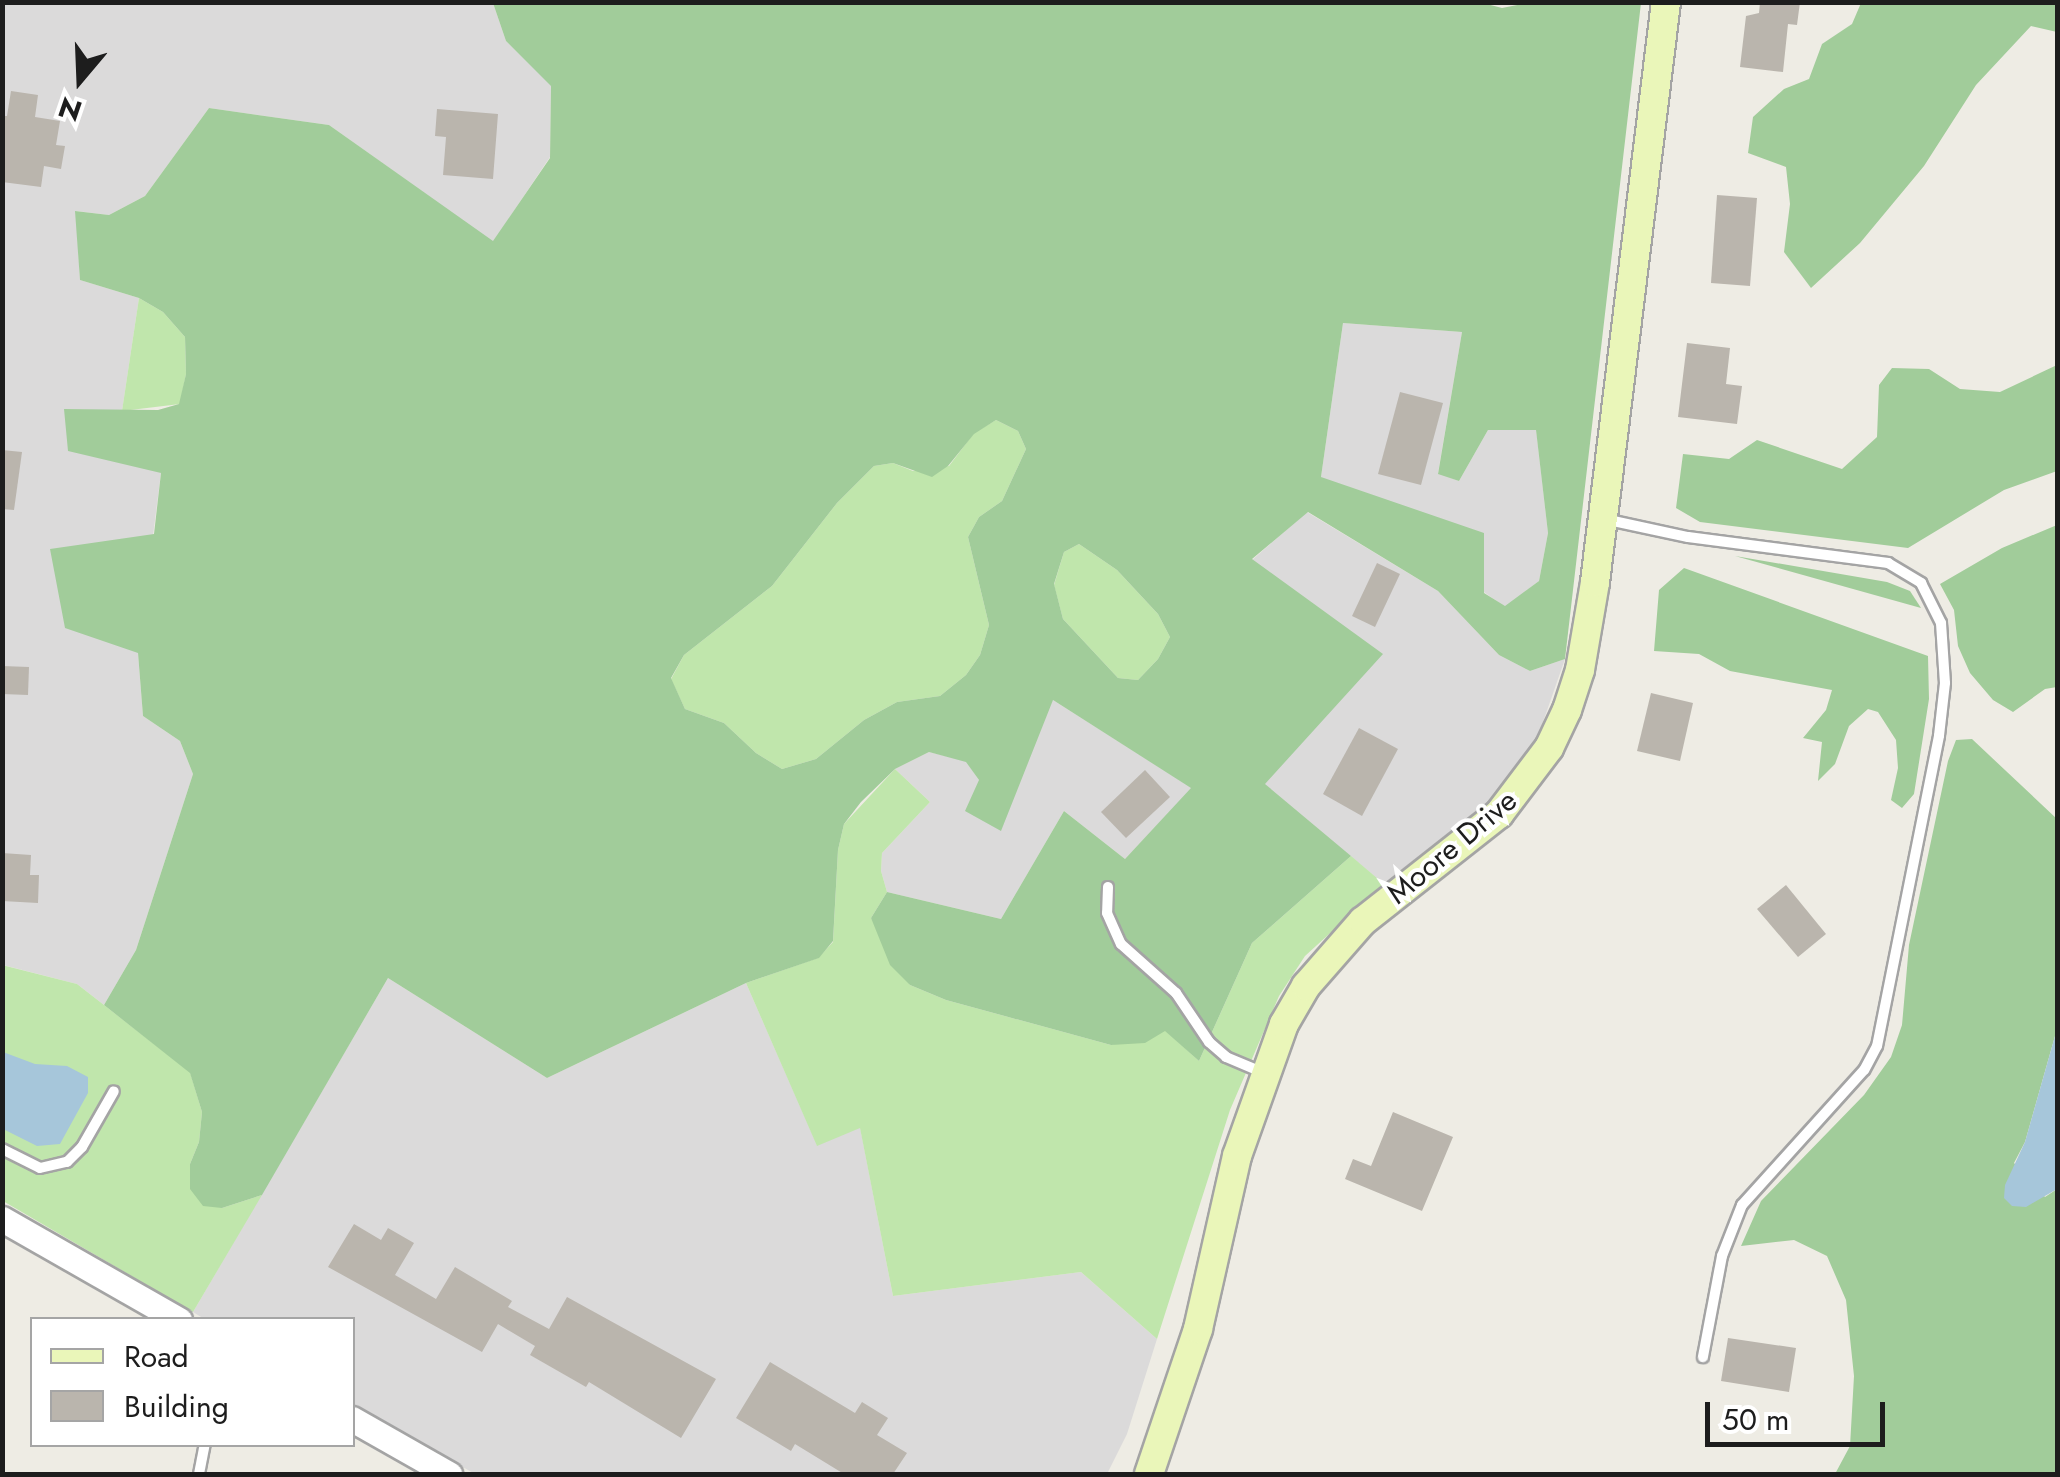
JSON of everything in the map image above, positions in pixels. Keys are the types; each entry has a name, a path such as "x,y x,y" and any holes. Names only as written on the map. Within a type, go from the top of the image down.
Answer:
{"main road":[{"name":"Moore Drive","path":"1149,1474 1198,1329 1237,1156 1284,1024 1332,952 1363,921 1499,814 1549,748 1580,670 1603,519 1666,2"}],"street":[{"path":"2,1218 173,1317"},
{"path":"355,1421 449,1474"}],"lane":[{"path":"1603,519 1688,536 1888,563 1921,583 1942,622 1946,683 1939,736 1877,1046 1851,1086 1760,1180 1742,1205 1722,1256 1703,1356"},
{"path":"1108,887 1106,913 1121,944 1176,992 1209,1042 1226,1058 1265,1073"},
{"path":"2,1149 40,1168 67,1162 82,1147 114,1092"},
{"path":"8,1169 15,1156"},
{"path":"199,1474 204,1447"}],"shaded area":[{"path":"2,3 493,3 506,41 551,85 550,157 493,242 329,125 209,108 145,196 109,215 76,211 80,280 139,298 122,411 64,409 161,473 138,653 143,716 180,741 193,774 136,950 104,1005 77,984 3,965"},
{"path":"1343,323 1462,332 1438,473 1459,481 1488,430 1536,429 1548,533 1539,581 1505,607 1321,477"},
{"path":"1307,512 1438,591 1499,655 1530,671 1565,659 1529,762 1492,808 1384,884 1265,785 1252,560"},
{"path":"1053,700 1192,788 1125,859 1064,811 1001,919 887,892 881,871 882,853 930,802 895,769 929,752 966,761 979,780"},
{"path":"388,978 547,1078 746,983 817,1145 860,1127 893,1296 1081,1272 1157,1339 1127,1434 1107,1474 475,1474 355,1405 355,1317 201,1317 193,1312"}],"green space":[{"path":"1479,2 1502,8 1532,2 1641,3 1565,659 1530,671 1499,655 1438,591 1308,512 1252,559 1383,654 1265,784 1351,856 1252,943 1199,1061 1165,1031 1145,1043 1111,1045 946,1000 910,985 890,965 871,918 887,892 1001,919 1064,811 1125,859 1191,788 1053,700 1001,831 965,811 979,780 966,762 929,752 895,769 861,802 844,824 838,850 833,941 819,958 746,983 547,1078 388,978 262,1195 222,1208 203,1206 190,1189 190,1164 199,1142 202,1112 190,1073 104,1005 136,950 193,774 180,741 143,716 138,653 65,628 50,549 154,534 161,473 68,451 64,409 158,410 179,404 186,374 185,337 163,312 139,298 80,280 75,211 109,215 145,196 209,108 329,125 493,241 550,158 551,86 506,41 493,3","holes":["1343,323 1462,332 1438,474 1459,481 1488,430 1536,430 1548,533 1539,581 1505,606 1484,593 1484,533 1321,477","996,420 1018,431 1026,449 1002,501 979,517 968,537 989,625 980,655 966,675 940,696 897,702 864,720 816,759 782,769 756,753 724,723 685,709 671,678 684,655 772,586 837,503 874,466 893,463 932,477 948,466 974,434","1079,544 1117,570 1158,614 1170,637 1158,659 1138,680 1118,678 1063,619 1054,584 1064,552"]},
{"path":"1861,3 2057,3 2057,32 2031,26 1976,85 1924,166 1860,243 1811,288 1784,252 1790,204 1786,167 1748,153 1753,117 1784,89 1809,79 1822,44 1852,24"},
{"path":"139,298 163,312 185,337 186,374 180,404 122,411"},
{"path":"2057,365 2057,471 2004,490 1908,548 1700,522 1676,508 1683,454 1729,459 1757,440 1842,469 1877,437 1879,385 1892,368 1929,369 1960,389 2000,392"},
{"path":"996,420 1018,431 1026,449 1002,501 979,517 968,537 989,625 980,655 966,675 940,696 897,702 864,720 816,759 782,769 756,753 724,723 685,709 671,679 684,655 772,586 837,503 874,466 893,463 913,471 949,466 974,433"},
{"path":"2057,525 2057,687 2045,689 2013,712 1993,700 1970,673 1958,646 1954,610 1940,584 2002,548"},
{"path":"1079,544 1117,570 1158,614 1170,637 1158,659 1138,680 1118,678 1063,619 1054,585 1064,552"},
{"path":"1735,556 1887,582 1910,591 1921,608"},
{"path":"1684,568 1928,656 1929,699 1914,794 1902,808 1891,800 1898,768 1896,740 1878,712 1868,709 1849,726 1835,764 1818,781 1822,742 1803,738 1826,710 1832,690 1730,671 1699,654 1654,651 1659,590"},
{"path":"1972,739 2057,819 2057,1029 2025,1142 2014,1163 2045,1197 2057,1189 2057,1474 1835,1474 1850,1446 1854,1376 1846,1300 1827,1256 1794,1240 1741,1246 1761,1201 1864,1095 1891,1057 1902,1025 1909,945 1948,761 1956,740"},
{"path":"895,769 930,802 882,853 881,871 887,892 871,918 910,985 946,1000 1111,1045 1165,1030 1199,1061 1252,943 1351,856 1384,884 1305,956 1279,996 1230,1110 1157,1339 1081,1272 893,1296 860,1128 817,1146 746,983 818,958 833,942 838,850 844,824"},
{"path":"2,965 77,984 190,1072 202,1112 199,1142 190,1164 222,1208 262,1195 193,1312 3,1201"}],"water":[{"path":"2057,1029 2057,1189 2026,1207 2012,1206 2004,1198 2005,1185 2025,1142"},
{"path":"3,1052 35,1064 67,1066 88,1077 88,1093 60,1144 37,1146 3,1129"}],"building":[{"path":"1760,2 1800,2 1797,25 1788,24 1783,72 1740,67 1746,16 1759,13"},
{"path":"11,91 38,95 35,117 60,121 56,145 65,146 61,169 44,166 41,187 2,182 2,116 7,116"},
{"path":"437,109 498,114 493,179 443,175 446,137 435,136"},
{"path":"1717,195 1757,198 1750,286 1711,283"},
{"path":"1687,343 1730,348 1726,384 1742,386 1737,424 1678,417"},
{"path":"1400,392 1443,403 1421,485 1378,474"},
{"path":"2,450 22,452 14,510 2,509"},
{"path":"1377,563 1400,574 1375,627 1352,616"},
{"path":"2,666 29,667 28,695 2,694"},
{"path":"1651,693 1693,703 1680,761 1637,751"},
{"path":"1359,728 1398,749 1362,816 1323,794"},
{"path":"1145,770 1170,797 1126,838 1101,812"},
{"path":"2,853 31,855 30,875 39,875 38,903 2,901"},
{"path":"1786,885 1826,934 1798,957 1757,909"},
{"path":"1393,1112 1453,1137 1422,1211 1345,1179 1353,1159 1371,1166"},
{"path":"354,1224 381,1240 388,1228 414,1243 395,1275 436,1299 455,1267 512,1301 508,1307 549,1329 567,1297 716,1379 681,1438 589,1382 586,1387 530,1355 535,1346 498,1324 482,1352 328,1267"},
{"path":"1728,1338 1796,1348 1789,1392 1721,1381"},
{"path":"770,1362 855,1413 862,1402 888,1418 877,1435 907,1453 893,1474 844,1474 795,1444 791,1451 736,1418"}]}
